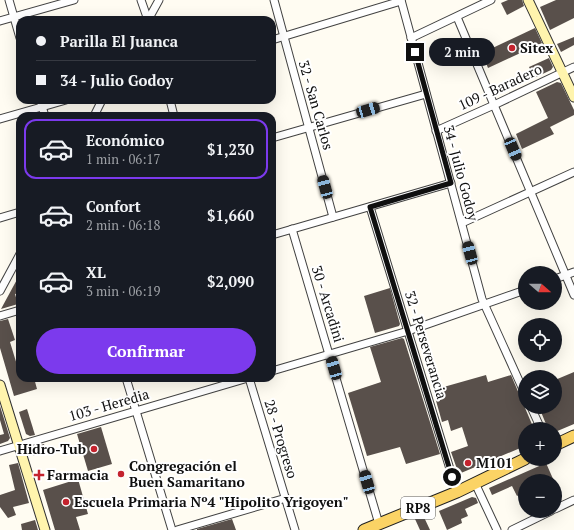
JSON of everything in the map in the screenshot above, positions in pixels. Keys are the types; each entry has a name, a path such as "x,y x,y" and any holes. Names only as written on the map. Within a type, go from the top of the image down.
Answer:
{"main road":[{"path":"562,442 574,436"},
{"name":"RP8","path":"364,530 457,492 518,462"}],"street":[{"path":"9,0 16,26"},
{"path":"17,16 74,0"},
{"path":"141,0 147,16"},
{"path":"150,16 159,0"},
{"name":"32 - San Carlos","path":"274,0 333,217"},
{"path":"411,38 491,0"},
{"path":"528,0 574,97"},
{"path":"276,39 401,1"},
{"name":"34 - Julio Godoy","path":"401,1 485,305 518,378"},
{"path":"0,21 16,16"},
{"path":"457,17 574,295"},
{"name":"109 - Baradero","path":"436,131 574,67"},
{"path":"276,137 426,94"},
{"path":"18,112 38,104"},
{"path":"0,119 16,113"},
{"path":"462,223 574,172"},
{"path":"276,234 451,183"},
{"name":"32 - Perseverancia","path":"370,207 457,492"},
{"path":"0,218 16,213"},
{"name":"30 - Arcadini","path":"292,230 330,354 379,524"},
{"path":"0,291 16,261"},
{"path":"562,276 574,272"},
{"path":"276,370 408,331 518,293"},
{"path":"0,316 16,311"},
{"path":"127,382 172,530"},
{"name":"103 - Heredia","path":"0,451 235,382"},
{"name":"28 - Progreso","path":"250,382 296,530"},
{"path":"0,385 45,530"},
{"path":"475,483 497,530"},
{"path":"177,530 286,498"},
{"path":"562,506 574,500"},
{"path":"512,530 537,518"}],"building":[{"path":"508,0 522,0 524,6 507,15 501,3"},
{"path":"556,0 574,0 574,18 550,30 540,7"},
{"name":"Sitex","path":"535,28 542,43 488,68 482,53"},
{"path":"574,37 574,45 561,52 557,44"},
{"path":"549,58 553,67 551,70 534,78 529,67"},
{"path":"557,82 561,83 574,110 574,115 550,127 554,134 522,149 516,134 548,118 536,92"},
{"path":"16,281 16,305 1,309"},
{"path":"390,288 400,324 399,326 375,333 364,296"},
{"path":"8,319 15,340 10,342 16,362 16,382 35,382 37,389 14,396 0,348 0,321"},
{"path":"402,338 404,339 440,454 406,464 400,447 367,456 348,393 381,382 370,347"},
{"path":"574,372 574,424 562,429 562,422 545,422 542,414 562,414 562,377"},
{"path":"486,375 488,382 511,375 518,391 518,414 528,414 531,422 518,422 518,449 461,473 458,472 451,452 468,446 462,427 451,431 448,420 442,422 433,390"},
{"path":"0,406 10,438 8,441 0,444 0,435 4,434 0,420"},
{"path":"27,409 35,435 30,436 26,434 19,412"},
{"name":"Hidro-Tub","path":"101,427 112,464 88,471 77,434"},
{"path":"44,444 46,452 33,456 31,450 33,447"},
{"path":"18,463 29,503 13,507 16,515 8,518 0,507 0,495 15,490 9,465"},
{"path":"539,466 547,466 551,474 521,474"},
{"path":"518,475 517,496 512,486 492,495 489,488"},
{"name":"Escuela Primaria Nº4 \"Hipolito Yrigoyen\"","path":"78,479 88,514 76,517 80,530 55,530 43,490"},
{"path":"472,497 476,498 478,503 465,509 468,516 461,519 462,523 447,530 439,511"},
{"path":"423,515 430,530 420,530 415,519"},
{"path":"232,519 236,530 197,530 197,529"},
{"path":"35,520 38,530 22,530 21,524"}],"place":[{"name":"Sitex","path":"512,48"},
{"name":"Hidro-Tub","path":"94,449"},
{"name":"M101","path":"468,463"},
{"name":"Congregación el Buen Samaritano","path":"121,474"},
{"name":"Farmacia","path":"39,475"},
{"name":"Escuela Primaria Nº4 \"Hipolito Yrigoyen\"","path":"66,502"}],"route":[{"path":"415,52 451,183 370,207 452,477"}]}
